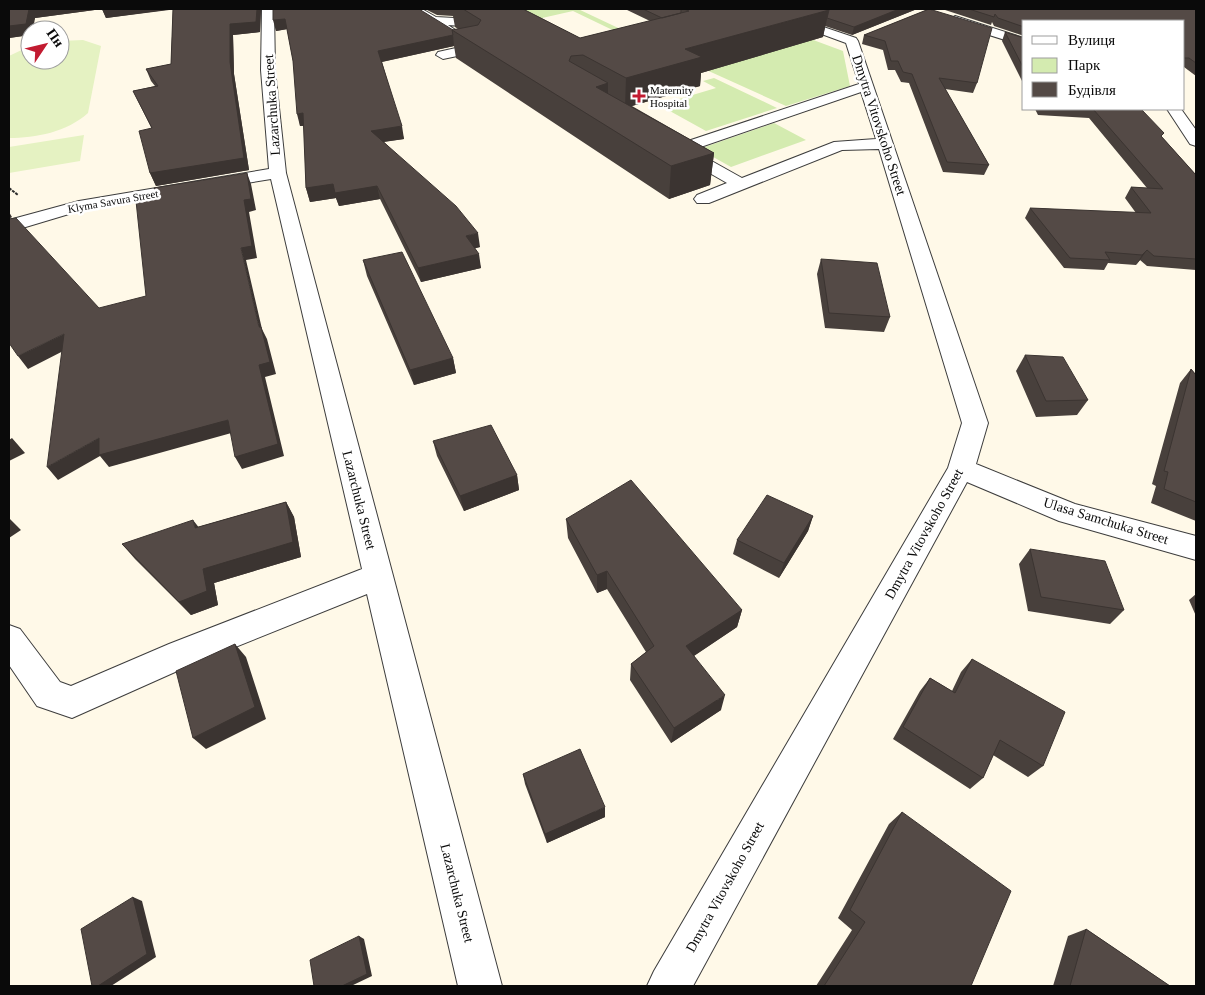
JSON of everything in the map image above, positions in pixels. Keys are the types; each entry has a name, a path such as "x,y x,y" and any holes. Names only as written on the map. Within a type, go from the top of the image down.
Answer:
{"street":[{"name":"Lazarchuka Street","path":"268,9 268,70 278,174 480,986"},
{"path":"414,9 435,20 476,48 443,55"},
{"name":"Dmytra Vitovskoho Street","path":"669,986 961,469 975,423 866,86 856,40 754,10"},
{"path":"435,20 480,11"},
{"path":"945,16 1022,41"},
{"path":"435,20 502,25"},
{"path":"679,148 866,86"},
{"path":"1175,110 1196,141"},
{"path":"662,139 741,184"},
{"path":"703,199 840,146 886,144"},
{"name":"Klyma Savura Street","path":"9,226 31,218 79,206 278,174"},
{"name":"Ulasa Samchuka Street","path":"961,469 1070,513 1196,548"},
{"path":"9,639 49,695 72,702 181,654 378,576"}],"green space":[{"path":"506,9 578,9 631,34 625,36 573,11 520,23"},
{"path":"754,18 843,51 850,86 786,106 651,45"},
{"path":"83,40 101,46 88,113 71,125 51,133 9,138 9,56 20,51 20,70 70,70 70,41"},
{"path":"714,78 777,108 706,131 659,105 716,88 703,81"},
{"path":"774,123 806,140 731,167 699,149"},
{"path":"84,135 80,161 9,173 9,147"}],"building":[{"path":"9,9 29,9 27,20 20,20 20,25 9,26"},
{"path":"173,9 257,9 256,22 230,24 230,62 244,158 150,173 139,131 152,128 133,91 158,86 146,69 171,64"},
{"path":"273,9 419,9 453,30 453,35 378,51 402,126 371,131 456,206 478,233 466,236 479,254 418,268 377,186 335,193 333,184 306,188 303,113 297,114 293,61 285,19 273,20"},
{"path":"463,9 523,9 580,38 689,11 684,9 829,10 685,49 702,57 626,78 583,55 571,56 569,61 608,83 596,87 714,153 671,166 452,30 478,25 481,20"},
{"path":"643,9 681,9 681,13 662,18"},
{"path":"825,9 899,9 854,27 827,18 829,10"},
{"path":"929,9 992,28 977,83 939,78 989,165 947,162 912,74 903,72 898,61 891,61 885,41 864,35"},
{"path":"969,9 1196,9 1196,63 1189,58 1185,58 1185,20 1022,20 1022,26 998,18 995,14 994,17"},
{"path":"1005,32 1022,37 1022,65"},
{"path":"1094,110 1142,110 1164,133 1161,136 1196,175 1196,259 1154,256 1147,250 1142,255 1105,252 1110,260 1070,258 1030,208 1151,213 1131,187 1163,189"},
{"path":"247,173 251,199 244,200 252,246 241,248 259,327 261,327 270,362 259,365 278,444 235,457 228,420 99,455 99,438 47,467 64,334 18,356 9,343 9,219 16,218 99,308 146,296 136,201 157,197 154,188"},
{"path":"402,252 453,358 410,370 363,260"},
{"path":"821,259 877,263 890,317 829,313"},
{"path":"1025,355 1063,357 1088,400 1046,401"},
{"path":"1191,369 1196,375 1196,502 1164,489 1168,472 1164,471"},
{"path":"491,425 517,475 460,496 433,441"},
{"path":"631,480 742,610 686,646 725,695 674,728 631,664 654,646 607,571 597,575 566,519"},
{"path":"767,495 813,516 784,563 737,540"},
{"path":"286,502 293,542 203,569 207,591 179,602 122,544 193,520 195,528"},
{"path":"1030,549 1105,561 1124,610 1041,597"},
{"path":"235,644 255,707 193,738 176,671"},
{"path":"972,659 1065,712 1043,766 1000,740 983,778 903,727 930,678 955,693"},
{"path":"580,749 605,807 545,834 523,774"},
{"path":"902,812 1011,891 971,986 824,986 865,922 850,910"},
{"path":"133,897 147,954 98,986 92,986 81,929"},
{"path":"1086,929 1170,986 1070,986"},
{"path":"359,936 367,974 342,986 314,986 310,960"}],"place":[{"name":"Maternity Hospital","path":"639,96"}]}
